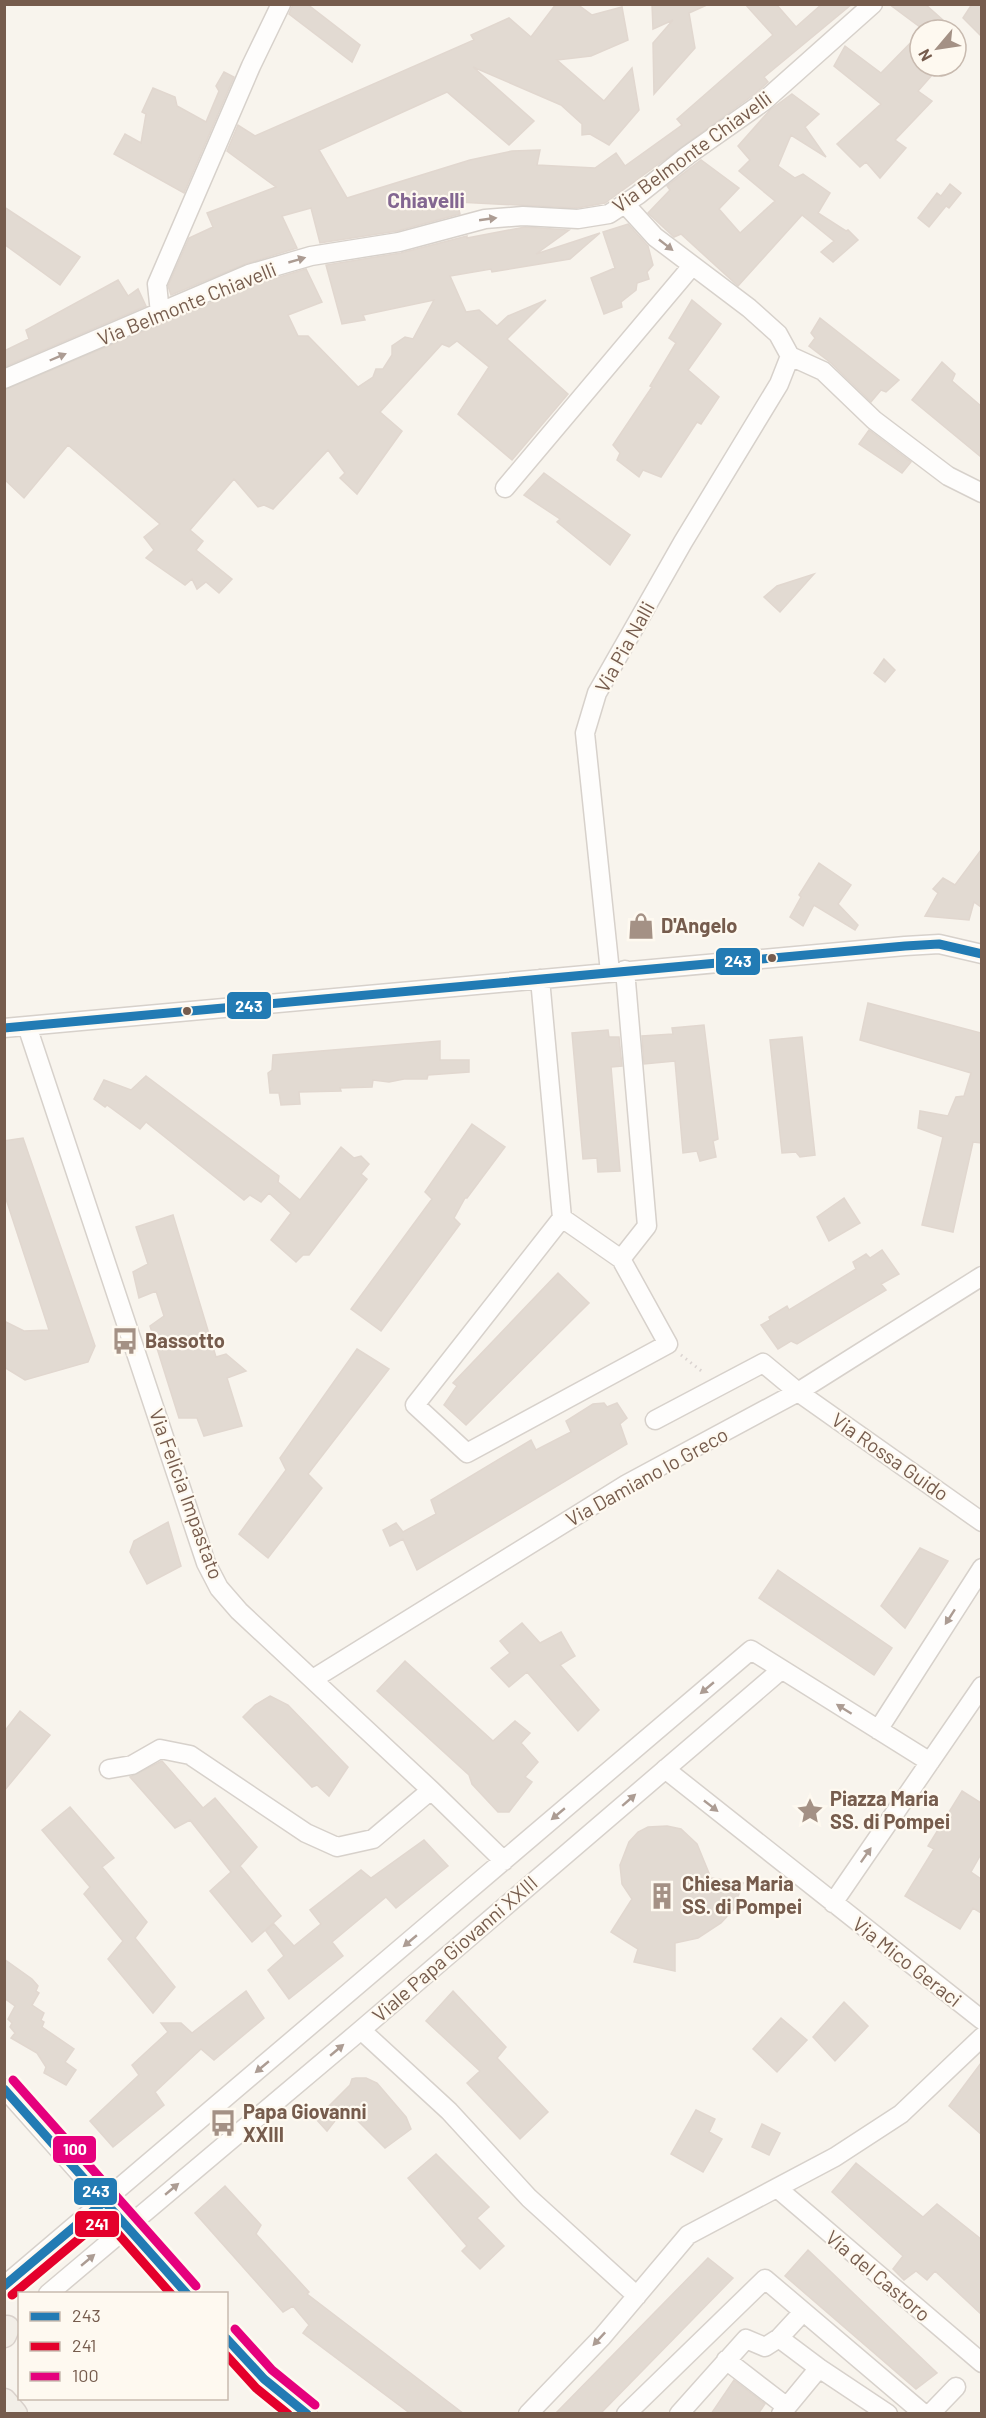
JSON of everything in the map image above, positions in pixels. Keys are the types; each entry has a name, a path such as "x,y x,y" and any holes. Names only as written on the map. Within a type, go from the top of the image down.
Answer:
{"main road":[{"path":"4,2401 15,2414"}],"street":[{"path":"160,313 157,284 281,4"},
{"name":"Via Belmonte Chiavelli","path":"4,379 249,274 311,256 399,242 484,219 523,216 578,219 609,214 763,102 873,4"},
{"path":"625,204 655,237 749,308 778,334 790,356 823,371 874,420 948,476 981,493"},
{"path":"505,488 692,266"},
{"name":"Via Pia Nalli","path":"621,1259 647,1226 618,971 585,733 597,693 683,542 779,384 790,356"},
{"path":"4,1028 904,945 939,944 981,954"},
{"path":"540,979 562,1218 415,1405 467,1453 668,1344 621,1259 562,1218"},
{"name":"Via Felicia Impastato","path":"27,1026 206,1563 219,1588 239,1611 504,1861"},
{"name":"Via Damiano lo Greco","path":"313,1679 627,1484 798,1392 981,1276"},
{"name":"Via Rossa Guido","path":"719,1386 763,1363 798,1392 981,1522"},
{"path":"655,1420 719,1386"},
{"path":"878,1730 981,1568"},
{"name":"Viale Papa Giovanni XXIII","path":"4,2286 751,1650 781,1670 361,2030 50,2292"},
{"path":"781,1670 930,1762"},
{"path":"833,1903 981,1686"},
{"path":"109,1769 132,1765 160,1749 190,1755 306,1833 337,1846 373,1839 431,1790"},
{"name":"Via Mico Geraci","path":"665,1770 981,2020"},
{"path":"361,2030 449,2111 529,2198 637,2296"},
{"path":"528,2414 637,2296 688,2235 835,2157 901,2114 981,2037"},
{"path":"4,2088 185,2292"},
{"name":"Via del Castoro","path":"777,2188 981,2363"},
{"path":"626,2414 765,2279 924,2414"},
{"path":"724,2319 746,2338 765,2347 779,2338 803,2312"},
{"path":"679,2414 746,2338"},
{"path":"779,2338 888,2414"},
{"path":"228,2339 264,2379 308,2414"},
{"path":"726,2360 784,2410 819,2368"},
{"path":"930,2414 956,2387"}],"path":[{"path":"668,1344 719,1386"}],"building":[{"path":"293,4 307,4 360,45 352,62 289,14"},
{"path":"556,4 577,4 592,15 622,7 628,40 591,56 557,60 604,101 632,68 639,110 609,145 590,134 582,135 582,124 561,105 473,67 534,121 509,145 447,92 319,150 347,198 470,160 512,151 540,150 537,165 595,168 616,153 625,166 682,125 677,119 773,35 745,4 776,4 796,27 822,4 852,4 764,77 768,82 756,93 605,203 577,208 457,202 460,214 397,231 320,243 311,208 282,216 297,248 245,264 171,295 168,286 189,238 213,227 207,213 276,187 227,151 238,125 255,136 474,40 471,35 509,18 531,37"},
{"path":"652,4 709,4 689,13 695,48 654,94 653,43 673,20 653,29"},
{"path":"889,4 925,4 941,18 908,18"},
{"path":"972,4 981,4 981,36 968,23 968,18 963,18"},
{"path":"908,45 908,78 929,78 918,91 932,101 895,140 906,148 880,178 866,162 860,167 837,144 881,104 834,66 845,46 881,73"},
{"path":"224,72 234,77 184,193 114,154 125,134 141,143 146,114 142,112 153,88 175,97 177,106 206,122 219,91 216,86"},
{"path":"792,94 819,114 805,127 826,157 791,135 778,166 795,178 803,174 830,193 818,213 846,231 848,230 858,240 833,262 821,252 834,241 802,215 738,286 681,234 674,237 648,213 670,190 667,186 701,160 739,188 719,209 740,233 775,201 739,171 750,160 738,146 770,110"},
{"path":"950,184 961,193 949,208 946,206 929,227 918,218 937,193 941,196"},
{"path":"4,207 80,257 60,285 4,244"},
{"path":"628,224 648,246 653,265 647,272 649,279 637,283 636,290 621,302 622,307 604,314 591,278 615,268 603,232"},
{"path":"525,227 569,230 536,254 600,233 570,259 492,272 491,269 450,276 466,312 479,310 497,326 508,316 546,300 507,339 568,394 512,460 458,414 489,367 457,341 449,347 442,344 380,412 402,431 357,494 340,478 345,473 328,450 273,509 264,505 258,507 234,479 190,530 203,541 196,550 232,579 219,593 206,582 197,589 192,579 185,585 146,558 154,550 144,537 160,524 68,445 24,498 4,479 4,390 253,285 306,269 322,302 288,315 298,336 308,336 358,387 373,377 376,369 383,369 392,355 392,346 405,337 413,339 434,300 363,315 365,320 342,324 326,265 401,253 467,236 467,238"},
{"path":"118,280 128,296 138,289 146,306 4,367 4,351 29,339 26,330"},
{"path":"692,300 721,324 688,370 719,397 701,424 697,422 661,477 643,470 639,477 617,460 620,453 613,445 652,387 650,386 676,343 669,338"},
{"path":"820,318 899,380 886,392 881,390 871,402 831,363 809,346 815,338 811,333"},
{"path":"942,362 955,374 952,381 981,406 981,457 912,400"},
{"path":"869,430 911,462 902,473 859,444"},
{"path":"544,473 630,535 610,565 557,522 560,519 524,495"},
{"path":"814,574 780,612 764,597 777,586"},
{"path":"884,659 895,670 885,682 874,673"},
{"path":"981,850 981,907 974,902 969,920 925,916 938,893 933,889 943,878 955,885"},
{"path":"819,863 851,885 838,904 858,925 855,930 814,905 803,926 790,917 801,897 799,895"},
{"path":"868,1003 981,1033 981,1143 973,1142 953,1232 922,1225 943,1137 918,1128 920,1111 948,1116 956,1097 964,1096 971,1073 860,1040"},
{"path":"704,1025 718,1139 713,1141 716,1157 700,1161 697,1151 683,1153 675,1061 644,1064 642,1036 673,1034 672,1028"},
{"path":"608,1030 609,1037 619,1037 622,1066 611,1067 620,1171 598,1172 597,1158 583,1159 572,1033"},
{"path":"802,1037 815,1155 800,1157 796,1152 782,1153 770,1040"},
{"path":"440,1041 440,1060 469,1060 469,1072 428,1075 427,1079 404,1079 389,1082 373,1080 372,1087 340,1088 341,1091 299,1092 300,1104 281,1105 279,1093 270,1093 268,1073 272,1070 273,1055"},
{"path":"146,1076 279,1176 278,1182 300,1200 341,1147 354,1158 361,1156 369,1164 361,1174 367,1179 309,1255 303,1255 296,1262 271,1240 291,1213 269,1193 261,1202 250,1195 244,1200 146,1122 140,1129 107,1105 105,1107 94,1099 104,1080 131,1090"},
{"path":"472,1124 505,1147 465,1198 454,1218 460,1224 381,1331 351,1309 432,1199 425,1192"},
{"path":"23,1138 95,1346 88,1362 25,1380 4,1367 4,1321 24,1331 49,1330 4,1193 4,1141"},
{"path":"844,1198 860,1223 829,1241 817,1217"},
{"path":"173,1215 216,1357 226,1354 246,1371 227,1378 242,1426 204,1436 197,1418 179,1418 150,1326 164,1316 156,1291 139,1298 133,1272 148,1264 136,1227"},
{"path":"882,1250 899,1274 881,1284 886,1290 797,1344 791,1341 778,1349 761,1325 770,1320 769,1317 787,1306 789,1310 856,1269 853,1262 866,1254 870,1258"},
{"path":"558,1273 589,1303 466,1425 444,1405 457,1386 453,1383"},
{"path":"357,1349 389,1369 308,1474 322,1488 268,1558 239,1534 286,1470 280,1458"},
{"path":"604,1403 607,1407 617,1403 627,1418 620,1424 627,1444 417,1570 403,1539 390,1546 383,1530 396,1523 403,1532 436,1514 431,1500 531,1440 536,1450 571,1432 566,1421 593,1404"},
{"path":"168,1522 181,1566 147,1584 130,1552 134,1541"},
{"path":"920,1548 948,1561 905,1628 881,1606"},
{"path":"778,1570 892,1648 874,1675 759,1598"},
{"path":"522,1623 540,1643 561,1632 575,1656 560,1665 599,1710 578,1731 527,1672 509,1687 491,1668 510,1653 500,1641"},
{"path":"405,1661 493,1741 515,1721 530,1733 521,1743 538,1762 525,1777 532,1782 509,1812 498,1812 472,1784 469,1775 377,1691"},
{"path":"270,1696 288,1705 348,1767 329,1796 317,1785 312,1787 243,1717 255,1705"},
{"path":"20,1711 50,1735 4,1791 4,1732"},
{"path":"162,1761 203,1808 215,1798 257,1847 240,1866 281,1916 252,1942 210,1891 231,1872 190,1820 175,1828 130,1777"},
{"path":"962,1791 981,1803 981,1854 971,1872 981,1879 981,1913 973,1908 960,1929 905,1896 934,1849 928,1846"},
{"path":"70,1807 114,1858 102,1867 147,1922 135,1938 175,1987 153,2013 108,1959 123,1941 84,1894 90,1887 42,1830"},
{"name":"Chiesa Maria SS. di Pompei","path":"667,1826 681,1829 697,1844 711,1878 743,1883 733,1910 721,1923 698,1938 675,1943 675,1971 634,1962 638,1949 611,1932 632,1899 622,1884 620,1865 629,1842 638,1832 648,1827"},
{"path":"424,1840 448,1866 396,1908 386,1897 332,1942 343,1956 289,1999 268,1970 284,1956 266,1931 274,1924 294,1946 321,1924 310,1910 361,1870 371,1878"},
{"path":"4,1959 38,1986 36,1991 39,1993 32,2005 44,2013 41,2020 44,2022 42,2027 74,2049 65,2062 76,2070 66,2085 44,2073 46,2067 37,2053 11,2038 15,2033 8,2019 15,2006 4,1998"},
{"path":"246,1991 264,2018 214,2060 201,2049 155,2092 164,2105 113,2147 90,2121 139,2075 132,2065 168,2032 161,2023 181,2023 192,2033"},
{"path":"453,1991 506,2047 497,2058 548,2112 520,2139 467,2083 480,2071 426,2021"},
{"path":"844,2002 868,2026 835,2061 813,2037"},
{"path":"781,2018 807,2040 777,2072 753,2049"},
{"path":"981,2063 981,2134 949,2106"},
{"path":"366,2078 377,2083 406,2117 411,2129 385,2148 345,2108 327,2131 316,2119 350,2085 352,2079"},
{"path":"696,2110 715,2119 709,2132 722,2139 703,2172 671,2154"},
{"path":"762,2124 780,2133 769,2155 752,2147"},
{"path":"436,2154 489,2207 477,2218 504,2246 480,2269 462,2251 467,2246 408,2178"},
{"path":"856,2163 923,2217 937,2204 981,2239 981,2314 935,2271 927,2280 916,2271 904,2280 893,2269 903,2256 832,2192"},
{"path":"225,2186 261,2225 256,2234 309,2292 307,2294 464,2414 411,2414 303,2333 309,2325 293,2306 283,2312 195,2213"},
{"path":"808,2250 937,2373 916,2389 785,2276"},
{"path":"708,2258 733,2278 600,2414 555,2414"},
{"path":"734,2380 765,2404 758,2414 711,2414"}],"transit line":[{"name":"243","path":"4,1028 905,946 939,944 982,954"},
{"name":"100","path":"13,2080 196,2286"},
{"name":"243","path":"4,2089 185,2292"},
{"name":"243","path":"4,2286 105,2201"},
{"name":"241","path":"12,2295 104,2218 169,2292"},
{"name":"100","path":"235,2329 272,2370 315,2405"},
{"name":"243","path":"228,2340 264,2379 307,2414"},
{"name":"241","path":"228,2357 256,2388 288,2414"}],"place":[{"name":"D'Angelo","path":"641,926"},
{"name":"Bassotto","path":"125,1341"},
{"name":"Piazza Maria SS. di Pompei","path":"810,1811"},
{"name":"Chiesa Maria SS. di Pompei","path":"662,1896"},
{"name":"Papa Giovanni XXIII","path":"223,2123"}],"district":[{"name":"Chiavelli","path":"426,201"}]}
